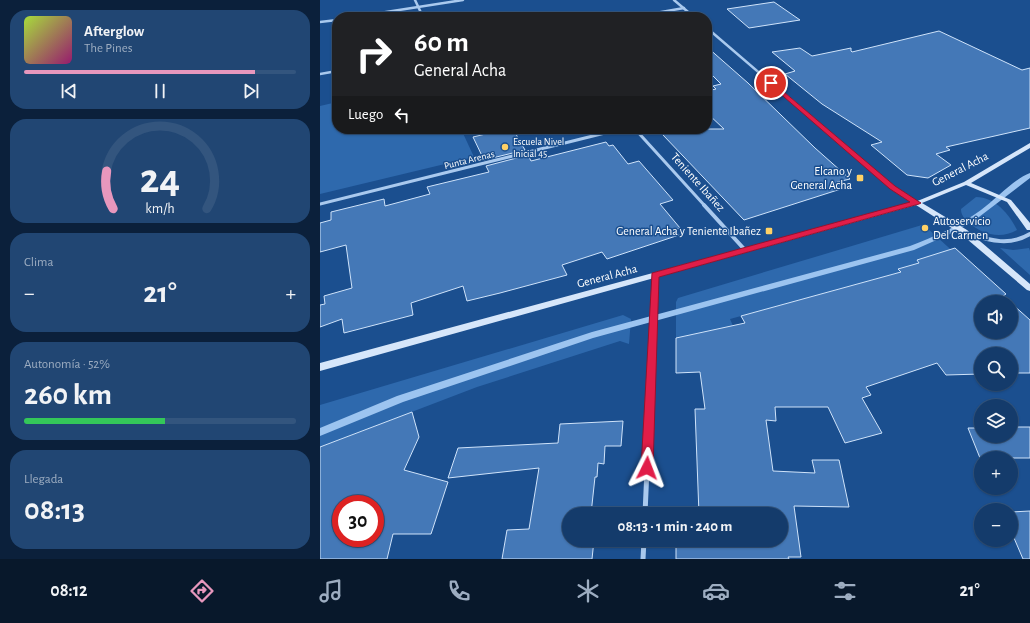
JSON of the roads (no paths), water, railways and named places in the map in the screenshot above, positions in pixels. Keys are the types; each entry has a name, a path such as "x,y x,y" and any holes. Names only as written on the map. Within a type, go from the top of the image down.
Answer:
{"main road":[{"name":"General Acha","path":"320,367 917,203 966,183 1030,145"},
{"path":"966,183 1011,203 1030,228"},
{"path":"917,203 964,232 1030,288"}],"street":[{"path":"414,0 420,12"},
{"path":"386,12 463,0"},
{"path":"674,0 688,12"},
{"path":"661,12 684,8"},
{"path":"320,22 332,21"},
{"path":"712,32 892,187 917,203"},
{"path":"320,74 332,72"},
{"name":"Punta Arenas","path":"320,204 601,134"},
{"name":"Teniente Ibañez","path":"640,134 745,250"},
{"path":"964,232 980,238 1005,242 1021,240 1030,234"},
{"path":"645,507 655,276"},
{"path":"643,559 644,547"}],"waterway":[{"path":"320,432 400,399 592,335 912,248 930,241 973,218 1030,175"}],"place":[{"name":"Escuela Nivel Inicial 45","path":"505,147"},
{"name":"Elcano y General Acha","path":"860,178"},
{"name":"Autoservicio Del Carmen","path":"925,228"},
{"name":"General Acha y Teniente Ibañez","path":"769,231"}]}
